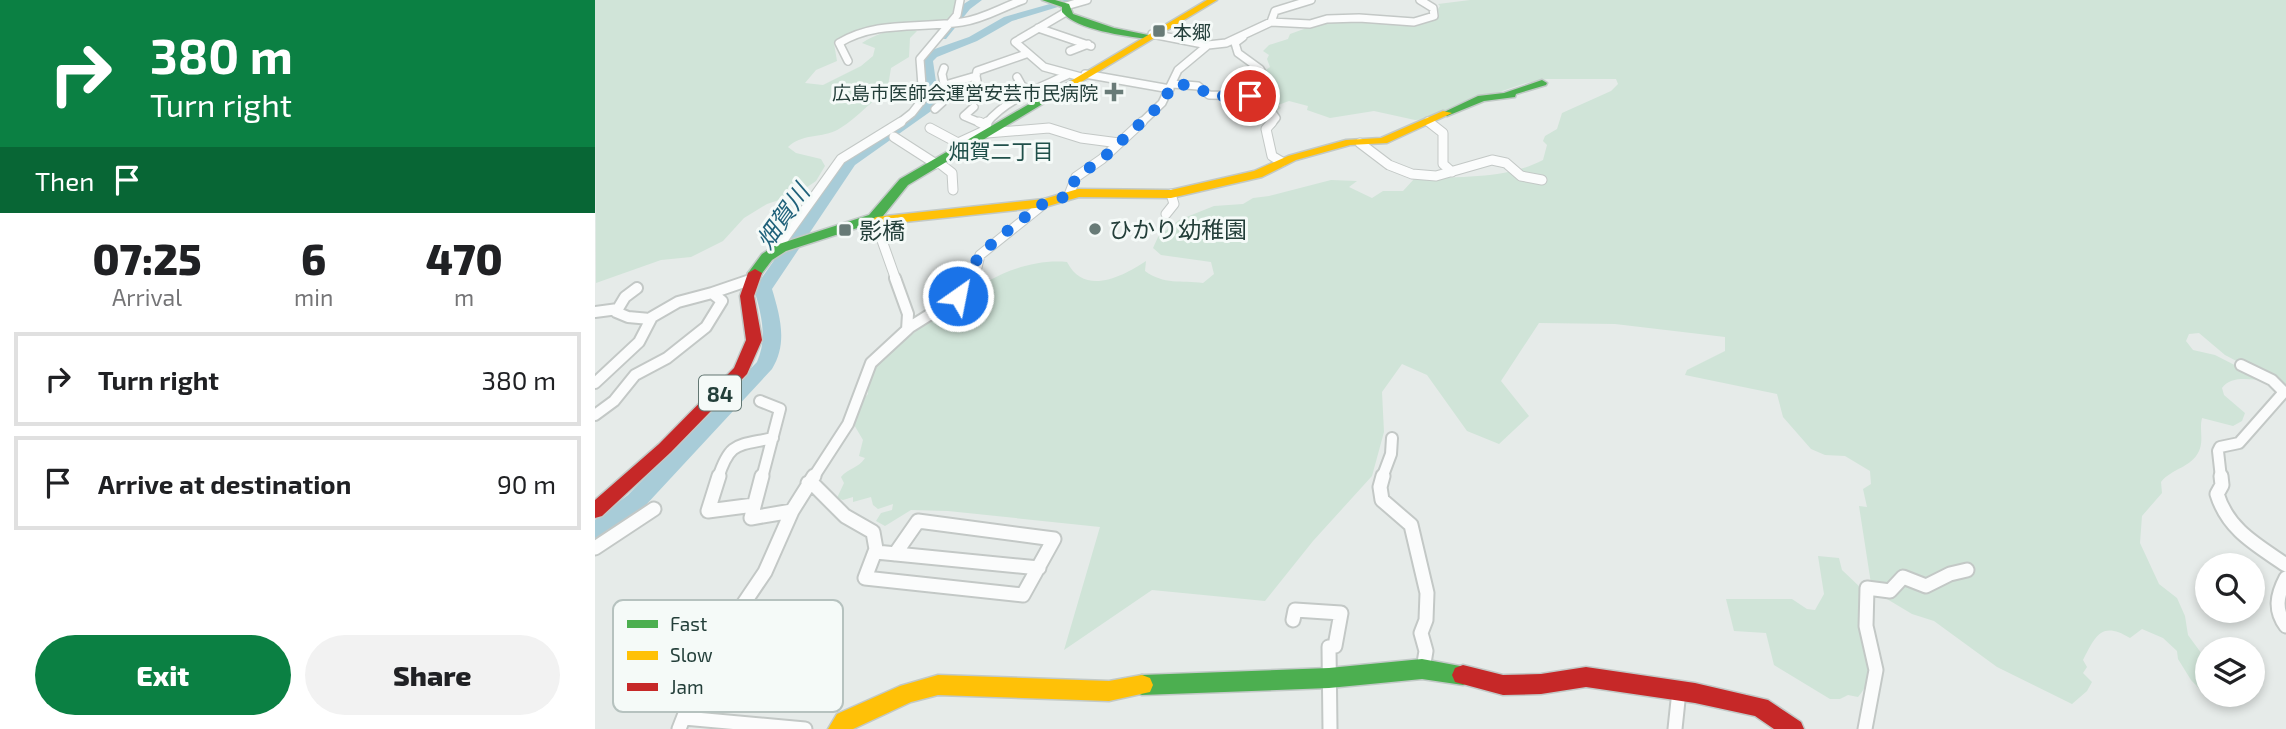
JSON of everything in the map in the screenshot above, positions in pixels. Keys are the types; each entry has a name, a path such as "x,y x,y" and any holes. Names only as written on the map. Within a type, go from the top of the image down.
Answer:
{"street":[{"path":"925,96 917,68 920,59 952,23 960,0"},
{"path":"848,61 839,43 845,39 879,29 977,20 1003,6 1023,0"},
{"path":"1087,0 1061,5 1038,28 1015,42 1040,67 1077,75 1172,86 1198,86 1209,96 1259,96 1276,118 1266,127 1272,156 1282,162"},
{"path":"875,219 894,191 904,182 1077,75 1213,0"},
{"path":"1271,22 1275,11 1311,0"},
{"path":"1061,5 1105,29 1208,45 1226,43 1271,22 1307,24 1332,19 1367,18 1414,22 1434,16 1433,8 1420,0"},
{"path":"1038,28 1090,45 1070,51"},
{"path":"1254,30 1235,43 1238,53 1260,69 1273,91 1264,101"},
{"path":"1069,195 1076,177 1119,143 1162,103 1178,70 1208,45"},
{"path":"966,92 977,81 977,71 1014,56 1027,54"},
{"path":"935,109 947,98 942,74 944,68"},
{"path":"987,130 998,111 1032,91 1077,75"},
{"path":"778,249 777,243 792,231 841,160 909,115 925,96 976,76"},
{"path":"1017,77 1022,86 1032,91"},
{"path":"595,383 639,342 650,319 678,302 753,279 761,262 778,249 875,219 1045,202 1089,193 1171,194 1258,174 1282,162 1350,142 1383,141 1484,97 1511,94 1509,93 1542,83"},
{"path":"974,107 965,112 964,116 987,130"},
{"path":"1428,121 1443,133 1443,164 1452,172"},
{"path":"930,128 958,143 987,130 1049,128 1080,138 1119,143"},
{"path":"894,137 923,154 928,161 950,170 954,176 953,190"},
{"path":"1360,143 1377,158 1399,167 1407,175 1441,176 1473,163 1499,160 1520,176 1542,180"},
{"path":"1166,214 1174,204 1171,194"},
{"path":"746,600 765,572 792,510 848,424 871,363 907,330 969,290 975,282 979,255 1045,202"},
{"path":"875,219 908,314 907,330"},
{"name":"84","path":"595,510 630,482 740,371 750,356 755,341 756,331 746,303 753,279"},
{"path":"637,288 625,297 616,312 628,317 650,319"},
{"path":"595,415 614,401 635,375 667,358 706,327 722,302 712,293"},
{"path":"595,312 618,309"},
{"path":"2241,365 2272,380 2284,392 2239,443 2220,447 2218,451 2222,485 2217,494 2220,507 2236,530 2286,565"},
{"path":"760,401 780,410 751,518 792,510"},
{"path":"754,505 708,511 726,454 738,446 773,438"},
{"path":"1392,438 1394,449 1378,488 1379,497 1393,513 1411,524 1418,566 1428,595 1427,621 1421,633 1426,651 1423,669"},
{"path":"808,483 815,486 858,525 873,532 876,552 865,578 1023,595 1054,539 918,521 895,554"},
{"path":"595,548 653,509"},
{"path":"876,552 1039,568"},
{"path":"1865,729 1876,670 1866,626 1867,588 1890,591 1903,577 1926,586 1950,574 1966,570"},
{"path":"2286,578 2278,595 2277,606 2280,618 2286,626"},
{"path":"1293,620 1295,610 1341,613 1335,646 1329,647 1330,729"},
{"path":"839,729 845,721 908,693 938,685 1109,691 1147,684 1329,678 1423,669 1440,670 1503,685 1541,684 1586,677 1679,691 1760,707 1793,729"},
{"path":"1675,729 1679,691"},
{"path":"681,724 805,729"}],"green space":[{"path":"595,0 960,2 948,19 940,22 877,28 834,43 837,61 816,70 805,83 823,85 861,66 873,56 875,48 862,43 875,36 895,30 917,31 910,38 909,57 891,68 888,86 884,92 841,128 799,140 788,147 796,153 821,159 825,166 816,181 797,194 767,204 744,218 723,241 691,257 661,260 596,283"},
{"path":"1470,0 2286,0 2286,387 2225,355 2199,333 2189,334 2186,341 2193,350 2215,355 2264,380 2230,381 2222,388 2224,395 2245,413 2242,421 2233,426 2202,418 2201,443 2196,457 2165,477 2161,482 2162,493 2142,516 2140,543 2159,584 2177,598 2185,616 2188,635 2195,645 2195,684 2178,659 2177,651 2163,638 2142,629 2130,638 2106,631 2095,638 2083,660 2087,667 2083,673 2092,682 2087,691 2072,704 1997,667 1934,621 1912,614 1872,590 1859,506 1867,507 1863,489 1871,484 1870,471 1845,456 1825,455 1811,449 1783,417 1777,394 1685,375 1687,370 1725,351 1725,337 1615,324 1539,323 1501,381 1529,416 1499,444 1467,431 1427,375 1402,364 1382,392 1384,432 1372,476 1313,541 1265,601 1152,590 1064,650 1100,527 948,511 911,510 885,526 876,521 881,513 892,510 893,504 878,509 873,505 871,497 853,502 853,497 843,500 837,498 844,483 841,477 865,458 859,456 863,440 853,423 862,400 868,394 870,377 878,362 903,337 910,336 983,284 1003,274 1045,262 1067,262 1075,273 1094,281 1116,277 1146,261 1145,271 1159,278 1203,283 1214,274 1211,262 1161,255 1153,248 1158,237 1179,220 1214,206 1243,204 1253,198 1331,180 1357,181 1349,187 1372,198 1383,191 1403,191 1414,179 1513,171 1543,160 1547,145 1543,141 1545,136 1557,129 1562,113 1611,91 1618,84 1616,79 1547,79 1526,83 1437,113 1428,119 1415,120 1374,111 1330,118 1307,110 1308,106 1289,101 1278,105 1281,108 1276,111 1269,102 1258,76 1270,67 1267,59 1269,55 1263,51 1269,45 1326,21 1433,20 1439,15 1438,4"},
{"path":"1818,556 1839,558 1842,570 1861,588 1871,660 1865,686 1858,697 1848,695 1840,699 1830,699 1774,665 1766,633 1734,631 1726,599 1792,599 1807,609 1815,610 1824,594"}],"waterway":[{"path":"942,37 966,7 977,0"},
{"name":"畑賀川","path":"595,532 636,501 765,365 773,337 763,289 850,162 929,106 932,96 927,61 933,54 973,39 1008,19 1076,0"}],"traffic: fast":[{"path":"1046,0 1066,6 1066,12 1070,16 1112,31 1148,36"},
{"path":"1447,113 1482,98 1511,95 1509,93 1542,83"},
{"path":"755,273 767,257 781,248 874,218 904,182 1059,91"},
{"path":"1142,685 1329,678 1422,669 1463,675"}],"traffic: slow":[{"path":"1059,91 1213,0"},
{"path":"876,221 1045,203 1078,193 1171,194 1258,174 1292,158 1350,142 1383,141 1447,113"},
{"path":"839,729 845,721 908,693 938,685 1109,691 1142,685"}],"traffic: jam":[{"path":"595,511 665,448 741,370 754,340 747,296 755,273"},
{"path":"1463,675 1503,685 1541,684 1586,677 1695,693 1760,707 1793,729"}],"place":[{"name":"本郷","path":"1159,31"},
{"name":"広島市医師会運営安芸市民病院","path":"1114,92"},
{"name":"ひかり幼稚園","path":"1095,229"},
{"name":"影橋","path":"845,230"}],"district":[{"name":"畑賀二丁目","path":"1001,150"}],"route":[{"path":"958,296 969,290 975,282 974,274 979,255 1045,202 1069,195 1076,177 1102,159 1162,103 1173,84 1198,86 1209,96 1250,96"}]}
